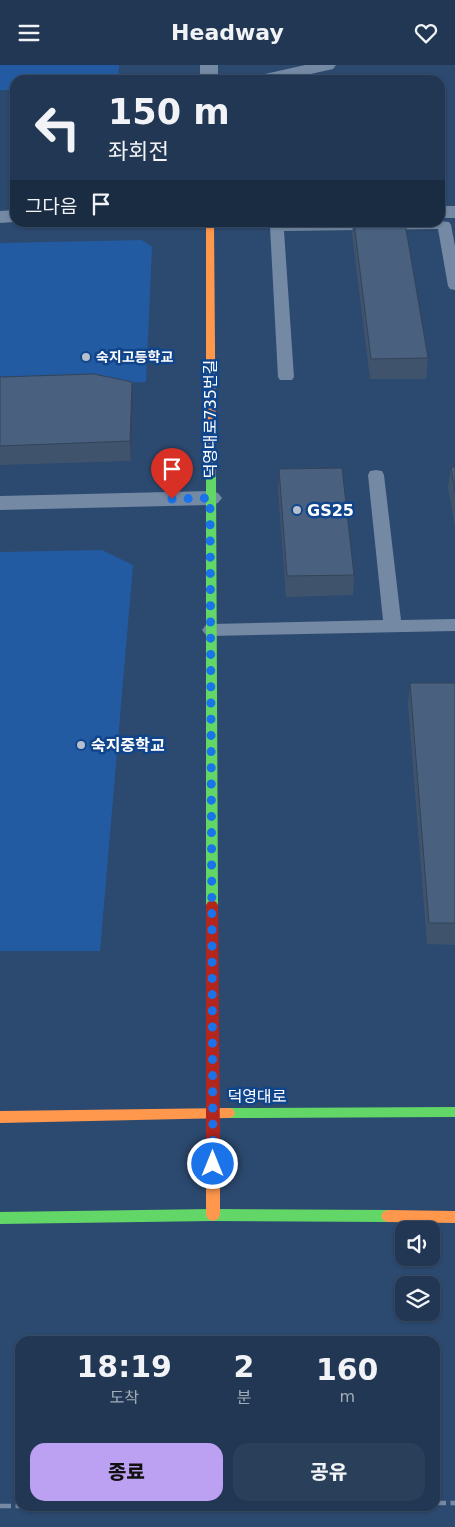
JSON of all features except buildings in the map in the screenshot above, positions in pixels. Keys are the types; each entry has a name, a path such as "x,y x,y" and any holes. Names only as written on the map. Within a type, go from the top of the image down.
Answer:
{"street":[{"path":"284,75 327,65"},
{"name":"덕영대로735번길","path":"210,227 213,1215"},
{"path":"0,503 210,498"},
{"name":"덕영대로","path":"0,1117 213,1113 455,1112"},
{"path":"0,1219 213,1215 455,1217"}],"lane":[{"path":"277,227 286,377"},
{"path":"444,227 455,286"},
{"path":"376,475 393,626"},
{"path":"211,630 455,625"}],"shaded area":[{"path":"0,65 119,65 118,75 10,75 10,90 0,90"},
{"path":"142,240 152,247 146,382 0,386 0,243"},
{"path":"102,550 133,565 100,951 0,951 0,552"}],"railway":[{"path":"440,1503 455,1503"},
{"path":"0,1506 15,1506"}],"traffic: fast":[{"path":"211,474 212,905"},
{"path":"228,1113 455,1112"},
{"path":"0,1218 213,1215 388,1216"}],"traffic: slow":[{"path":"210,227 211,474"},
{"path":"0,1117 228,1113"},
{"path":"213,1146 213,1215"},
{"path":"388,1216 455,1217"}],"traffic: jam":[{"path":"212,905 213,1146"}],"place":[{"name":"숙지고등학교","path":"86,357"},
{"name":"GS25","path":"297,510"},
{"name":"숙지중학교","path":"81,745"}],"route":[{"path":"172,499 210,498 213,1164"}]}
